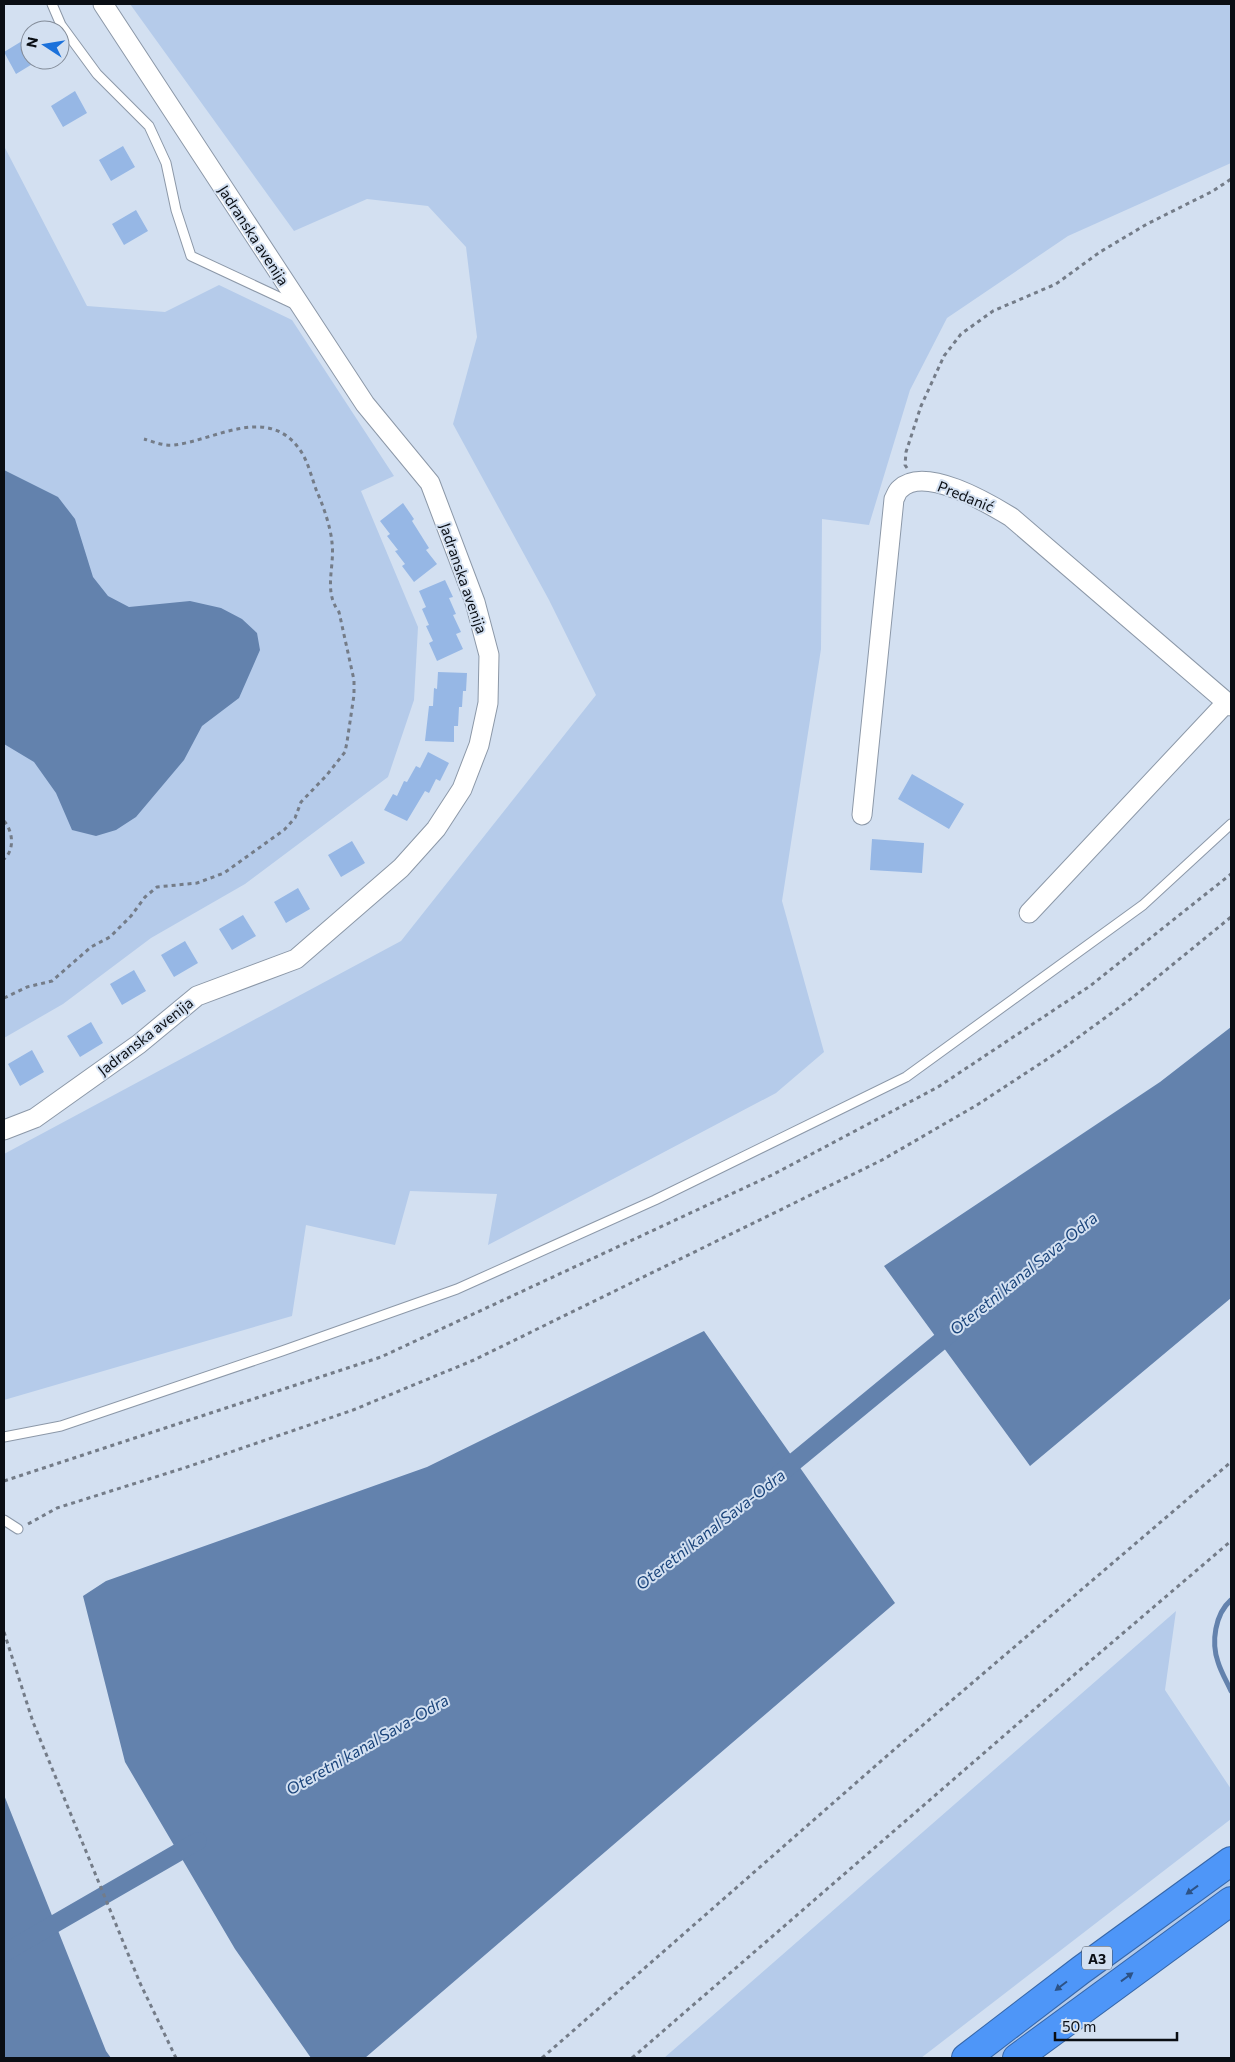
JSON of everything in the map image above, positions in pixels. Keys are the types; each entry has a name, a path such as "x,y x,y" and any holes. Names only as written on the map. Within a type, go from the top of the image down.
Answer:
{"highway":[{"name":"A3","path":"966,2058 1080,1970 1231,1861"},
{"name":"A3","path":"1017,2058 1231,1901"}],"street":[{"name":"Jadranska avenija","path":"4,1130 35,1118 139,1044 197,996 296,959 401,868 436,829 462,789 480,745 488,703 489,654 475,602 430,483 365,404 103,4"},
{"name":"Predanić","path":"914,482 937,482 984,500 1011,517 1229,705"},
{"path":"862,814 893,505 900,488 914,482"},
{"path":"1029,913 1229,705"}],"lane":[{"path":"52,4 62,25 97,74 149,126 166,163 176,210 191,256 301,307"},
{"path":"4,1437 60,1426 282,1351 457,1289 655,1200 906,1077 1143,905 1231,824"},
{"path":"4,1520 18,1529"}],"path":[{"path":"914,482 905,465 906,452 922,406 944,356 961,334 993,311 1056,284 1100,252 1139,229 1213,191 1231,179"},
{"path":"4,998 27,987 52,981 91,947 110,937 156,887 198,883 224,873 284,830 295,818 301,802 326,776 344,752 354,695 354,680 340,612 335,606 329,585 332,542 319,496 300,450 283,433 267,426 248,426 172,445 144,439"},
{"path":"4,820 12,834 11,849 4,859"},
{"path":"18,1529 57,1508 187,1467 353,1410 474,1360 882,1160 977,1106 1061,1050 1128,1001 1231,917"},
{"path":"542,2058 889,1754 1231,1462"},
{"path":"632,2058 1231,1541"},
{"path":"4,1632 33,1722 140,1984 176,2058"}],"shaded area":[{"path":"130,4 1231,4 1231,163 1068,236 947,318 910,390 869,525 822,519 821,649 782,901 824,1052 776,1093 488,1245 497,1194 410,1191 395,1245 306,1225 292,1316 4,1400 4,1154 401,941 596,695 549,600 453,424 477,337 466,247 428,206 367,199 294,231"},
{"path":"4,146 87,306 165,312 219,285 292,320 394,476 361,491 418,627 414,700 388,777 245,884 151,938 63,1004 4,1038"},
{"path":"1176,1611 1165,1690 1231,1789 1231,1819 921,2058 664,2058"},
{"path":"1231,1879 1231,1891 1083,1996 1000,2058 983,2058 1062,1999"}],"water":[{"path":"4,470 58,497 75,519 93,577 108,596 129,607 190,601 221,608 242,619 257,633 260,650 239,698 202,726 184,760 136,817 116,830 96,836 72,830 56,793 34,762 4,744"},
{"path":"1231,1027 1231,1298 1030,1466 884,1266 1160,1082"},
{"path":"704,1331 895,1603 365,2058 311,2058 235,1949 125,1762 83,1596 106,1581 427,1467"},
{"path":"4,1795 106,2051 111,2058 4,2058"}],"building":[{"path":"20,42 20,70 23,70 16,74 4,52"},
{"path":"75,91 87,113 63,127 51,106"},
{"path":"123,146 135,167 111,181 99,160"},
{"path":"136,210 148,231 124,245 112,224"},
{"path":"403,503 414,519 412,521 429,548 426,550 437,564 414,582 402,566 405,564 395,551 398,550 387,536 390,534 380,521"},
{"path":"445,580 453,597 449,598 456,614 453,615 461,632 456,634 463,649 437,661 429,643 433,641 426,626 429,625 422,609 426,607 419,591"},
{"path":"438,672 467,673 466,691 463,691 462,707 459,707 458,726 454,726 454,742 425,741 429,706 433,706 434,688 437,689"},
{"path":"428,752 449,763 440,781 436,779 429,793 425,791 407,821 384,810 393,794 397,796 404,781 407,782 416,766 420,768"},
{"path":"912,774 964,804 949,829 898,799"},
{"path":"872,839 924,843 922,873 870,870"},
{"path":"352,841 365,863 341,877 328,855"},
{"path":"298,888 310,909 286,923 274,902"},
{"path":"243,915 256,936 232,950 219,929"},
{"path":"185,941 198,963 174,977 161,955"},
{"path":"134,970 146,991 122,1005 110,984"},
{"path":"91,1022 103,1043 80,1057 67,1036"},
{"path":"32,1050 44,1072 20,1086 8,1064"}],"waterway":[{"name":"Oteretni kanal Sava-Odra","path":"777,1476 958,1327"},
{"path":"1231,1600 1221,1613 1215,1637 1218,1662 1231,1691"},
{"name":"Oteretni kanal Sava-Odra","path":"4,1953 198,1841"}]}
